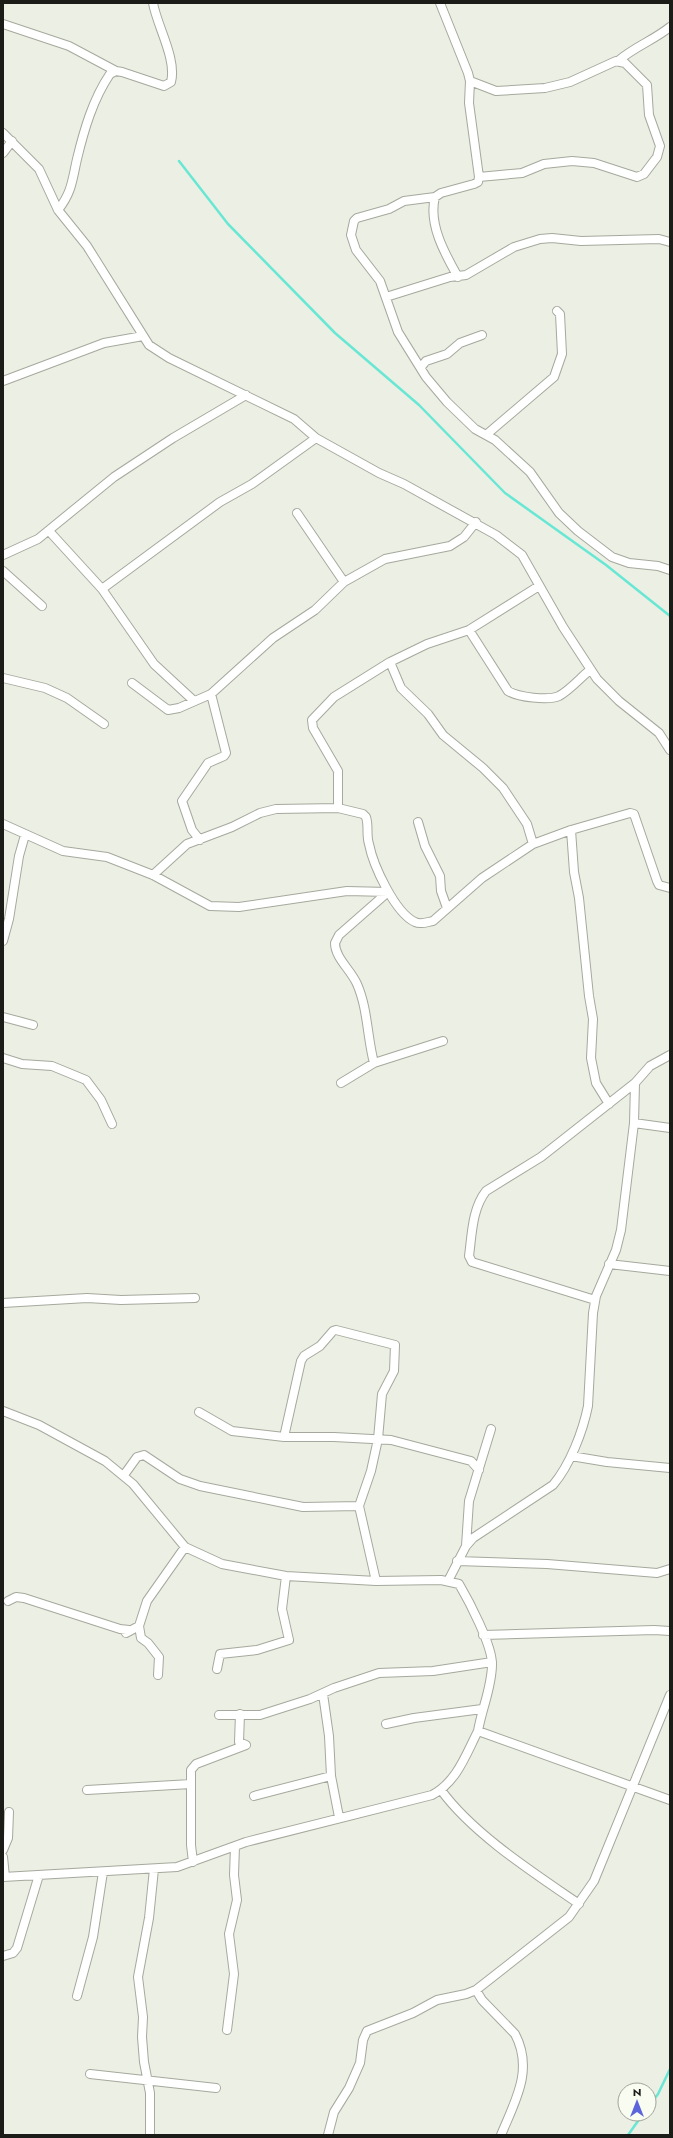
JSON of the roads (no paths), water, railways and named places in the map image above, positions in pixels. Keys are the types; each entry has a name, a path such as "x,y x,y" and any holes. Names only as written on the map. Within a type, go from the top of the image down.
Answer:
{"street":[{"path":"3,24 69,46 116,71 159,85 167,85 171,82 172,74 165,37 153,3"},
{"path":"440,3 470,81 470,108 479,177 478,182 441,193 435,197 404,201 389,209 357,218 354,221 351,235 356,250 374,271 386,297 398,332 434,388 447,402 475,429 495,440 530,472 559,513 601,550 620,560 640,565 658,566 670,570"},
{"path":"470,81 496,91 544,88 570,82 618,61 631,50 645,44 670,27"},
{"path":"479,177 518,173 544,164 572,161 594,163 634,176 644,174 660,150 649,114 649,88 645,82 625,63 618,61"},
{"path":"58,210 70,194 77,160 91,113 107,78 116,71"},
{"path":"3,133 39,168 58,210 87,246 143,336 158,352 294,419 316,438 378,473 404,484 444,508 476,522 496,535 522,556 590,670 613,696 659,733 670,750"},
{"path":"3,153 12,141"},
{"path":"435,197 433,207 434,220 443,246 458,277"},
{"path":"386,297 474,272 514,246 540,239 552,238 581,241 660,239 670,242"},
{"path":"486,435 554,377 562,354 560,314 557,311"},
{"path":"421,367 426,361 447,354 460,343 482,335"},
{"path":"3,381 104,343 143,336"},
{"path":"3,555 38,539 114,477 173,438 246,395"},
{"path":"102,589 220,502 252,484 316,438"},
{"path":"297,513 344,582"},
{"path":"132,683 168,710 179,708 211,694 273,638 315,610 344,582 385,559 450,546 464,537 476,522"},
{"path":"48,531 102,589 154,664 194,701"},
{"path":"3,571 42,606"},
{"path":"338,808 338,771 313,728 312,720 334,697 390,662 427,644 469,630 539,586"},
{"path":"469,630 508,691 514,695 550,698 560,696 590,670"},
{"path":"390,662 401,688 428,714 443,735 483,768 503,788 527,824 533,844"},
{"path":"3,678 44,688 67,698 104,724"},
{"path":"200,840 192,830 182,801 208,764 224,756 226,753 211,694"},
{"path":"153,875 187,844 200,840 260,813 276,809 338,808 363,814 366,817 368,842 375,865 388,892 408,918 416,923 423,924 433,921 482,878 533,844 571,830 624,814 634,814 657,881 659,885 670,888"},
{"path":"418,822 425,846 440,876 442,891 447,908"},
{"path":"3,824 63,851 107,857 153,875 189,896 210,906 220,908 239,907 347,891 388,892"},
{"path":"571,830 574,872 579,898 589,996 593,1019 591,1058 596,1083 609,1104"},
{"path":"3,941 10,919 19,856 25,835"},
{"path":"374,1063 369,1045 362,999 357,982 337,953 335,943 339,935 388,892"},
{"path":"3,1017 33,1025"},
{"path":"341,1083 374,1063 443,1041"},
{"path":"595,1300 472,1262 469,1256 474,1215 486,1191 541,1157 635,1083 650,1066 670,1055"},
{"path":"3,1058 22,1064 52,1066 86,1080 101,1100 112,1124"},
{"path":"448,1581 457,1561 473,1538 553,1485 561,1475 571,1456 585,1419 588,1406 595,1300 616,1250 622,1230 634,1123 635,1083"},
{"path":"634,1123 670,1128"},
{"path":"609,1264 670,1271"},
{"path":"3,1303 87,1298 121,1300 194,1298"},
{"path":"284,1437 301,1361 304,1356 320,1346 330,1333 336,1330 391,1343 396,1348 394,1371 382,1394 378,1439 371,1471 359,1506 376,1581"},
{"path":"3,1411 39,1425 105,1461 124,1475 185,1547 222,1564 286,1576 376,1581 448,1581 459,1584 483,1635 492,1662 490,1684 482,1709 478,1730 451,1781 441,1790 432,1795 339,1817 235,1846 177,1867 4,1877 3,1857"},
{"path":"199,1412 232,1431 284,1437 334,1436 391,1440 470,1461 479,1470"},
{"path":"466,1546 469,1501 490,1429"},
{"path":"124,1475 137,1457 144,1455 180,1479 200,1486 303,1507 359,1506"},
{"path":"571,1456 607,1462 670,1468"},
{"path":"158,1675 159,1656 148,1643 141,1638 140,1626 147,1601 185,1547"},
{"path":"457,1561 554,1565 657,1573 670,1569"},
{"path":"217,1669 220,1654 257,1650 288,1640 282,1609 286,1576"},
{"path":"8,1601 16,1597 24,1598 120,1629 129,1630 126,1633 140,1626"},
{"path":"483,1635 654,1630 670,1631"},
{"path":"219,1715 260,1715 379,1673 433,1671 492,1662"},
{"path":"323,1694 330,1736 331,1776 339,1817"},
{"path":"328,2135 334,2112 349,2088 360,2063 363,2040 368,2031 413,2013 437,2000 466,1994 476,1990 569,1917 594,1881 634,1787 670,1695"},
{"path":"386,1724 414,1718 482,1709"},
{"path":"193,1862 191,1845 191,1770 196,1764 246,1745 239,1742 240,1714"},
{"path":"478,1730 670,1800"},
{"path":"254,1796 331,1776"},
{"path":"87,1790 191,1784"},
{"path":"441,1790 461,1815 538,1876 579,1904"},
{"path":"3,1850 8,1838 9,1812"},
{"path":"227,2030 234,1974 229,1934 237,1900 234,1875 235,1846"},
{"path":"150,2135 150,2093 142,2037 144,2017 138,1977 149,1918 154,1869"},
{"path":"77,1996 93,1936 104,1872"},
{"path":"3,1956 13,1953 17,1948 39,1875"},
{"path":"476,1990 482,2000 515,2034 518,2040 524,2068 524,2078 501,2135"},
{"path":"90,2074 216,2088"}],"waterway":[{"path":"179,161 228,224 335,333 419,405 505,493 606,565 670,616"},
{"path":"657,2095 670,2069"},
{"path":"628,2135 637,2122"}]}
